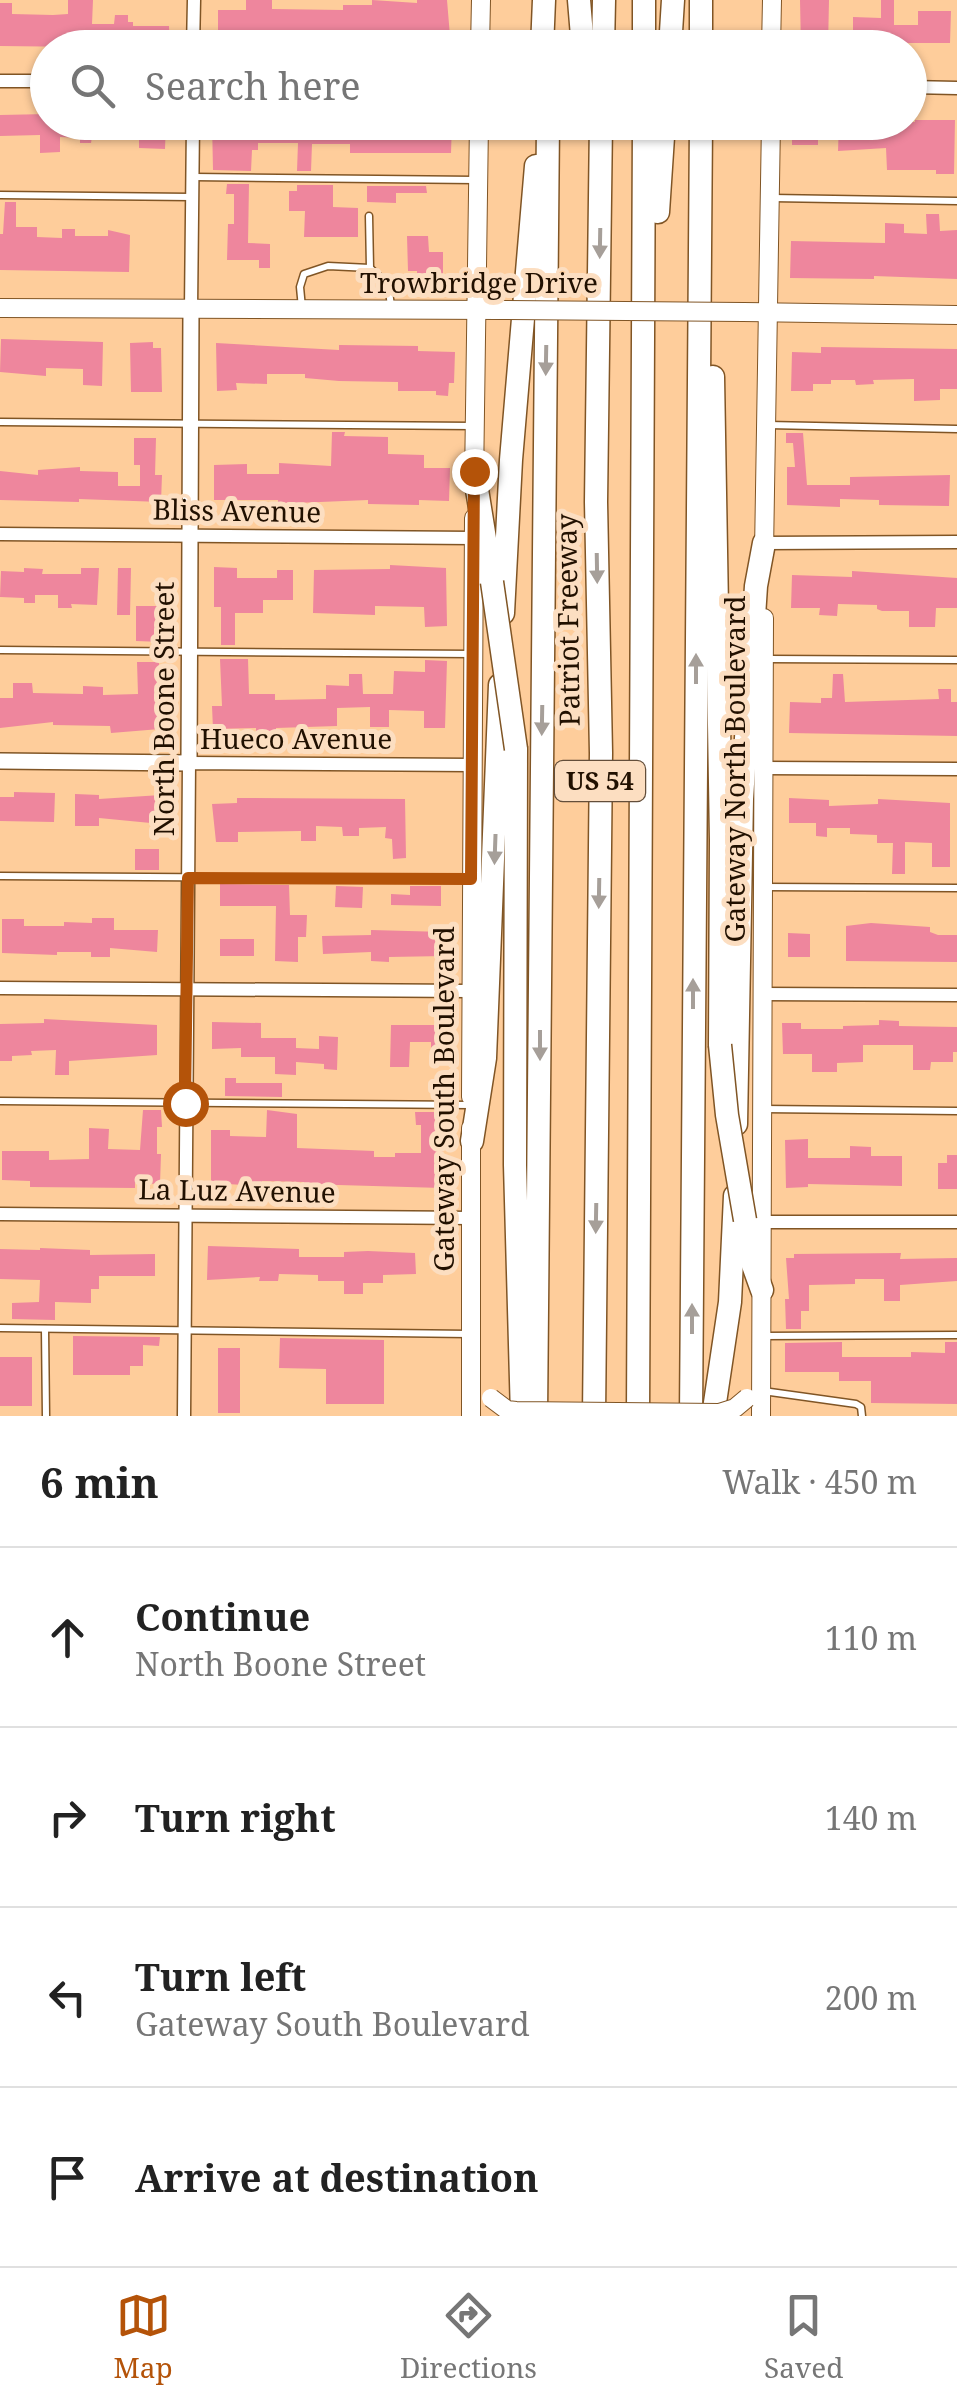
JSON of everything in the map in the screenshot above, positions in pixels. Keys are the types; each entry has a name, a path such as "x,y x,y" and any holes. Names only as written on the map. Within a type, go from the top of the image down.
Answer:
{"highway":[{"path":"545,30 546,0"},
{"path":"579,0 582,30"},
{"path":"603,30 604,0"},
{"path":"644,0 644,30"},
{"path":"672,30 674,0"},
{"path":"701,0 701,30"},
{"path":"472,1141 485,1058 505,554 537,140"},
{"path":"536,1416 548,140"},
{"name":"Patriot Freeway","path":"594,1416 601,753 596,502 601,140"},
{"name":"US 54","path":"638,1416 644,140"},
{"path":"642,454 654,419 657,228 663,140"},
{"path":"692,1416 700,140"},
{"path":"700,246 712,270 721,840 720,1045 727,1115 753,1221 748,1254 762,1290"},
{"path":"474,471 516,748 515,1165 522,1416"},
{"path":"713,1416 730,1302 735,1217 742,799 756,586 764,543"}],"main road":[{"path":"480,30 481,0"},
{"path":"771,30 772,0"},
{"name":"Gateway South Boulevard","path":"470,1416 479,140"},
{"name":"Gateway North Boulevard","path":"753,1221 762,1109 764,543 771,140"},
{"name":"Trowbridge Drive","path":"0,308 957,314"},
{"path":"761,1416 757,1391 762,1290"},
{"path":"471,1376 490,1398 507,1410 516,1411 719,1413 735,1408 757,1391"}],"street":[{"path":"193,30 194,0"},
{"path":"0,80 30,81"},
{"path":"927,87 957,88"},
{"name":"North Boone Street","path":"184,1416 193,140"},
{"name":"Bliss Avenue","path":"0,534 474,538"},
{"path":"764,543 957,542"},
{"name":"Hueco Avenue","path":"0,761 472,765"},
{"path":"764,768 957,769"},
{"path":"0,988 470,991"},
{"path":"761,994 957,995"},
{"name":"La Luz Avenue","path":"0,1214 472,1218"},
{"path":"753,1221 957,1222"}],"lane":[{"path":"192,176 478,180"},
{"path":"0,195 192,197"},
{"path":"770,198 957,201"},
{"path":"370,216 370,268"},
{"path":"302,310 300,287 304,274 328,266 370,268 388,284 392,310"},
{"path":"0,422 474,426"},
{"path":"766,425 957,429"},
{"path":"0,650 473,654"},
{"path":"764,658 957,660"},
{"path":"0,876 471,879"},
{"path":"762,886 957,888"},
{"path":"0,1101 471,1105"},
{"path":"762,1109 957,1110"},
{"path":"0,1328 472,1334"},
{"path":"46,1329 46,1416"},
{"path":"762,1336 957,1335"},
{"path":"757,1391 856,1404 861,1407 862,1416"}],"building":[{"path":"68,0 93,0 92,24 114,24 115,15 128,15 133,26 169,26 169,30 30,30 30,46 0,46 0,3 12,3 12,14 68,14"},
{"path":"246,0 272,0 272,9 343,10 343,5 372,5 372,0 447,0 450,30 218,30 218,10 246,10"},
{"path":"800,0 829,0 828,30 801,30"},
{"path":"881,0 894,0 894,25 918,25 918,11 951,11 950,43 927,43 927,30 853,30 853,17 881,18"},
{"path":"30,114 30,135 0,136 0,115"},
{"path":"927,120 955,120 954,174 887,170 886,148 838,151 838,140 927,140"},
{"path":"40,140 60,140 60,152 40,153"},
{"path":"139,140 165,140 165,149 139,148"},
{"path":"212,140 451,140 451,153 350,153 350,144 312,144 311,171 297,171 298,143 258,143 258,150 252,150 251,171 213,170"},
{"path":"792,140 818,140 818,145 792,145"},
{"path":"227,184 249,184 248,243 270,244 270,268 259,268 259,260 227,260 228,224 234,224 234,194 226,194"},
{"path":"297,185 333,185 333,207 358,208 358,237 304,237 305,211 289,211 289,191 297,191"},
{"path":"367,186 426,186 427,193 396,193 396,203 367,202"},
{"path":"5,202 16,202 16,227 37,227 37,237 62,238 62,229 75,229 75,236 108,236 108,230 130,235 129,272 0,270"},
{"path":"926,214 939,214 940,231 957,230 957,279 790,278 791,241 885,243 885,223 904,224 904,233 927,234"},
{"path":"407,236 428,236 429,252 443,252 443,275 417,276 417,271 408,271"},
{"path":"1,339 103,342 102,386 83,385 83,369 46,368 46,376 0,372"},
{"path":"153,342 153,348 161,348 162,392 131,392 130,343"},
{"path":"216,343 339,350 339,345 418,346 418,351 455,352 454,383 449,383 448,396 436,395 436,391 398,391 398,382 267,374 267,384 236,383 237,390 217,391"},
{"path":"821,347 957,349 957,389 940,389 940,400 914,401 914,379 873,380 874,384 856,385 855,380 831,380 831,384 813,384 813,391 791,391 792,352 821,353"},
{"path":"332,432 388,437 388,454 424,455 424,468 450,468 449,501 419,500 419,505 368,504 368,500 214,500 214,465 247,464 247,474 279,474 279,463 331,466"},
{"path":"786,433 803,433 807,485 850,485 850,477 950,475 949,506 879,505 879,500 840,499 840,507 787,505 787,467 795,467 793,443 786,443"},
{"path":"134,438 156,438 155,475 162,475 161,502 0,500 0,471 38,475 38,470 80,467 80,471 118,472 118,486 140,486 140,465 134,465"},
{"path":"390,565 446,568 447,626 425,627 424,607 375,606 375,615 313,613 314,570 390,569"},
{"path":"214,567 237,568 237,578 277,578 277,570 293,570 293,600 263,600 263,613 235,613 235,645 221,645 221,607 214,607"},
{"path":"24,568 43,569 42,574 81,574 81,568 99,568 97,605 58,608 58,595 35,595 35,603 24,603 24,598 0,597 1,571 24,572"},
{"path":"118,568 131,568 130,615 117,615"},
{"path":"852,571 957,578 957,608 936,608 935,627 909,627 909,611 882,611 877,605 838,604 837,616 819,615 820,608 791,608 792,575 852,577"},
{"path":"136,606 160,606 163,642 136,641"},
{"path":"220,659 248,659 249,694 275,694 275,700 326,699 326,685 349,686 349,674 362,674 363,694 393,694 394,671 425,672 425,660 447,661 445,728 424,728 424,711 389,710 389,727 370,727 370,707 337,708 337,726 276,728 276,733 256,734 256,728 213,729 212,706 222,706"},
{"path":"137,662 159,662 160,729 111,733 110,726 53,722 0,728 0,698 13,698 13,683 32,683 33,693 83,694 83,686 103,687 103,695 138,694"},
{"path":"833,674 843,674 845,702 939,699 938,689 951,689 951,702 957,702 957,736 789,733 790,702 821,703 821,698 832,698"},
{"path":"14,792 55,793 54,822 0,821 0,797 14,797"},
{"path":"75,794 99,795 99,799 161,795 161,824 99,818 99,826 75,826"},
{"path":"237,798 405,799 406,858 393,859 392,839 385,838 386,827 359,828 359,836 343,836 342,827 316,826 316,841 301,841 301,831 238,832 238,842 216,842 212,804 237,803"},
{"path":"789,798 829,800 829,806 878,804 878,799 950,803 950,867 932,867 932,843 905,842 905,874 892,874 893,843 877,843 877,835 850,834 850,828 827,828 827,837 816,836 816,823 789,823"},
{"path":"135,849 159,849 159,870 135,870"},
{"path":"220,884 289,885 290,915 307,915 306,937 298,937 298,962 275,961 276,906 220,906"},
{"path":"336,886 363,887 362,908 335,907"},
{"path":"410,886 441,886 441,906 391,905 391,894 410,895"},
{"path":"92,918 114,918 114,930 158,930 157,952 110,948 110,957 91,957 91,952 2,953 2,919 24,919 24,926 64,926 64,922 92,923"},
{"path":"871,923 930,927 930,932 938,935 957,935 957,962 846,961 846,926"},
{"path":"371,930 445,932 445,956 389,957 389,962 371,961 371,952 323,954 322,936 371,935"},
{"path":"788,933 810,934 810,957 788,957"},
{"path":"220,939 254,939 254,956 220,956"},
{"path":"44,1019 157,1025 157,1055 69,1061 69,1075 55,1075 56,1050 31,1051 32,1055 0,1061 0,1024 44,1023"},
{"path":"879,1020 899,1021 899,1026 957,1027 953,1062 931,1062 930,1070 913,1070 913,1045 863,1045 863,1062 837,1063 837,1072 812,1072 812,1054 783,1054 782,1023 801,1023 801,1029 843,1029 879,1025"},
{"path":"212,1022 261,1023 261,1038 296,1038 296,1048 319,1049 319,1036 338,1037 337,1070 324,1069 324,1064 296,1062 296,1075 275,1074 275,1057 241,1057 241,1048 212,1049"},
{"path":"391,1025 445,1025 444,1051 431,1051 431,1042 410,1042 409,1067 390,1067"},
{"path":"225,1078 236,1078 236,1083 282,1083 282,1097 225,1096"},
{"path":"143,1110 161,1110 162,1127 157,1127 160,1184 135,1183 135,1188 30,1187 30,1181 2,1180 2,1151 49,1151 49,1160 89,1159 89,1128 109,1129 108,1149 140,1150"},
{"path":"267,1110 297,1114 297,1148 374,1151 374,1157 421,1153 421,1125 416,1125 415,1112 443,1112 442,1188 262,1181 262,1186 211,1183 211,1130 230,1130 230,1136 266,1137"},
{"path":"808,1139 808,1158 850,1158 850,1146 871,1147 871,1156 902,1156 902,1186 808,1184 786,1188 785,1140"},
{"path":"947,1155 957,1155 957,1189 938,1189 938,1163 947,1163"},
{"path":"208,1246 299,1249 299,1257 344,1257 344,1252 368,1251 415,1253 416,1274 383,1275 383,1283 363,1283 363,1294 344,1294 344,1281 318,1281 318,1275 279,1274 278,1281 259,1281 260,1277 207,1280"},
{"path":"0,1249 90,1250 90,1255 155,1254 155,1276 99,1276 99,1289 91,1289 91,1303 55,1302 55,1320 12,1319 12,1303 39,1302 40,1280 0,1279"},
{"path":"901,1253 900,1259 957,1258 957,1281 900,1285 900,1301 884,1301 884,1279 809,1285 809,1311 801,1311 801,1329 786,1329 786,1258 794,1258 794,1254"},
{"path":"73,1336 160,1337 159,1346 143,1345 143,1366 130,1366 130,1375 73,1375"},
{"path":"280,1338 384,1340 384,1404 326,1404 326,1369 279,1368"},
{"path":"842,1342 842,1357 911,1357 911,1352 945,1353 945,1342 957,1342 957,1404 871,1403 871,1381 839,1381 839,1372 785,1372 785,1343"},
{"path":"218,1348 240,1348 240,1413 218,1413"},
{"path":"0,1357 32,1357 32,1406 0,1406"}],"route":[{"path":"185,1103 188,878 471,879 474,471"}]}
